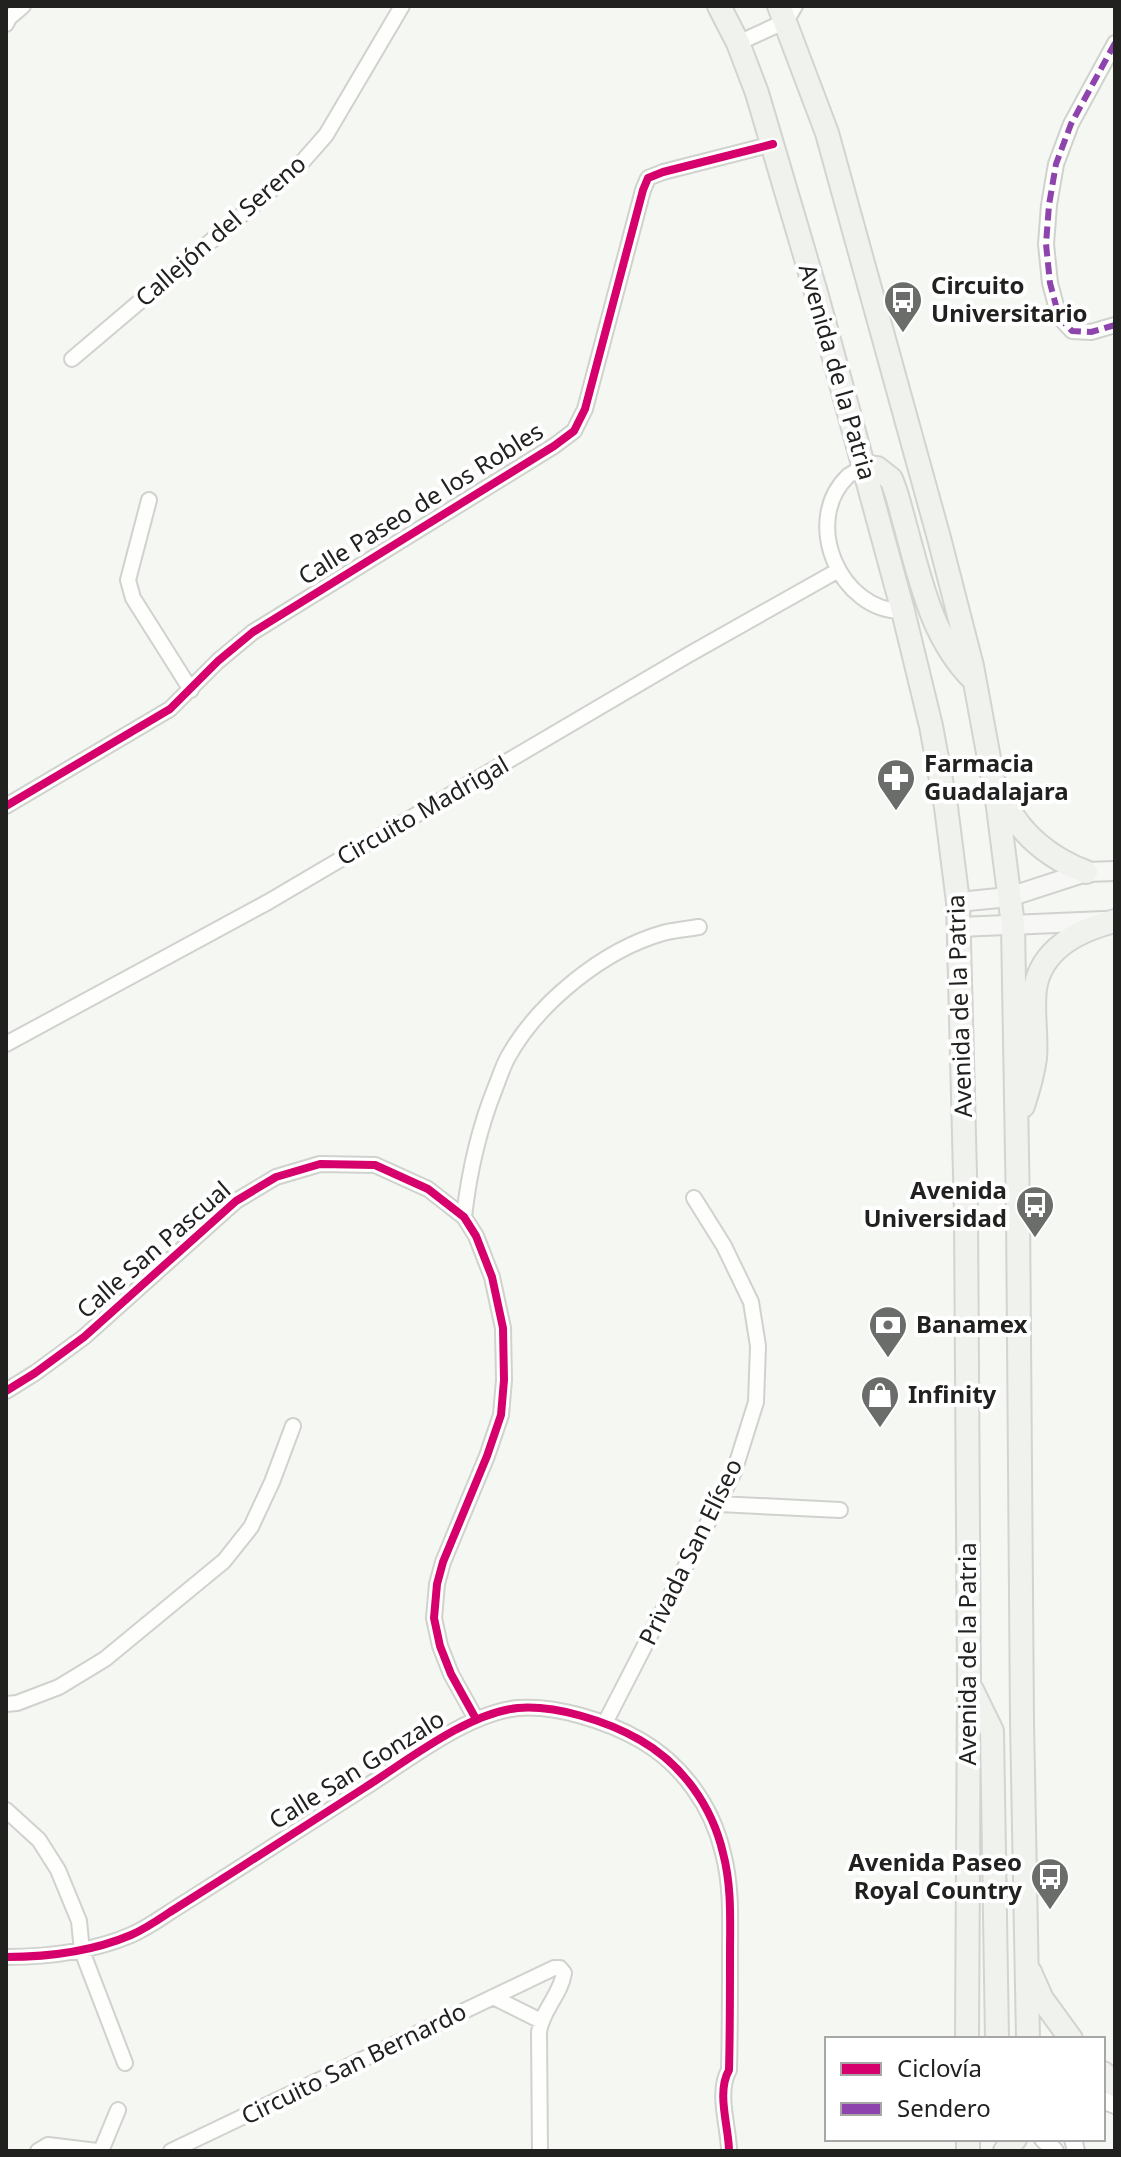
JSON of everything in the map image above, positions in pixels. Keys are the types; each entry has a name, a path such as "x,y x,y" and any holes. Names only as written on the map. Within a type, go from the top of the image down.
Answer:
{"main road":[{"name":"Avenida de la Patria","path":"719,6 738,43 773,144 903,611 931,726 946,807 958,902 966,1213 969,1685 967,2037"},
{"path":"787,11 827,133 939,538 975,681 998,807 1013,925 1021,1705 1028,2037"},
{"path":"864,467 877,468 891,479 937,628 953,657 975,681"},
{"path":"988,751 1002,797 1018,825 1041,848 1086,872"},
{"path":"958,902 1009,897 1086,872 1115,871"},
{"path":"959,927 1115,921"},
{"path":"1016,1122 1035,1058 1035,990 1042,970 1054,952 1072,936 1115,921"},
{"path":"969,1685 992,1731 997,2037"},
{"path":"1027,1960 1042,1999 1070,2037"}],"street":[{"path":"6,24 23,6"},
{"name":"Callejón del Sereno","path":"72,359 296,169 326,135 402,6"},
{"path":"738,43 787,11"},
{"path":"1115,43 1071,124 1056,164 1046,244 1050,283 1059,317 1072,331 1091,332 1115,325"},
{"name":"Calle Paseo de los Robles","path":"6,806 170,709 218,661 253,632 574,431 585,409 648,178 773,144"},
{"path":"864,467 848,476 834,496 827,519 828,546 837,571 853,590 884,608 903,611"},
{"path":"149,500 128,580 133,598 191,690"},
{"name":"Circuito Madrigal","path":"6,1044 268,902 837,571"},
{"path":"464,1217 468,1179 486,1111 507,1058 541,1010 582,975 626,948 663,934 699,927"},
{"name":"Calle San Pascual","path":"6,1391 84,1337 236,1201 276,1177 320,1164 375,1165 428,1189 464,1217 476,1236 492,1277 503,1328 501,1415 443,1562 437,1584 434,1618 451,1674 476,1719"},
{"name":"Privada San Elíseo","path":"605,1723 719,1504 734,1472 756,1402 758,1346 751,1302 724,1246 694,1198"},
{"path":"6,1704 17,1703 59,1687 105,1659 224,1561 251,1527 293,1426"},
{"path":"719,1504 840,1510"},
{"name":"Calle San Gonzalo","path":"6,1957 82,1951 133,1934 476,1719 517,1708 573,1714 605,1723 651,1746 681,1772 696,1791 718,1835 730,1902 729,2070 725,2078 724,2121 729,2132 729,2151"},
{"path":"6,1810 39,1840 58,1870 79,1921 82,1951 125,2063"},
{"name":"Circuito San Bernardo","path":"171,2151 554,1968 560,1968 564,1973 563,1980 541,2021 540,2151"},
{"name":"Circuito San Bernardo","path":"493,1997 541,2021"},
{"path":"38,2151 48,2145 99,2151 118,2110"}],"marked path":[{"path":"1115,43 1071,124 1056,164 1046,244 1050,283 1059,317 1072,331 1091,332 1115,325"}],"cycle path":[{"path":"6,806 170,709 218,661 253,632 574,431 585,409 648,178 773,144"},
{"path":"6,1391 84,1337 236,1201 276,1177 320,1164 375,1165 428,1189 464,1217 476,1236 492,1277 503,1328 501,1415 443,1562 437,1584 434,1618 451,1674 476,1719"},
{"path":"6,1957 70,1952 101,1946 136,1933 438,1740 478,1719 518,1708 548,1709 581,1716 627,1733 669,1761 703,1803 718,1836 726,1866 730,1904 729,2070 723,2099 729,2151"}],"place":[{"name":"Circuito Universitario","path":"903,334"},
{"name":"Farmacia Guadalajara","path":"896,812"},
{"name":"Avenida Universidad","path":"1035,1239"},
{"name":"Banamex","path":"888,1359"},
{"name":"Infinity","path":"880,1429"},
{"name":"Avenida Paseo Royal Country","path":"1050,1911"}]}
